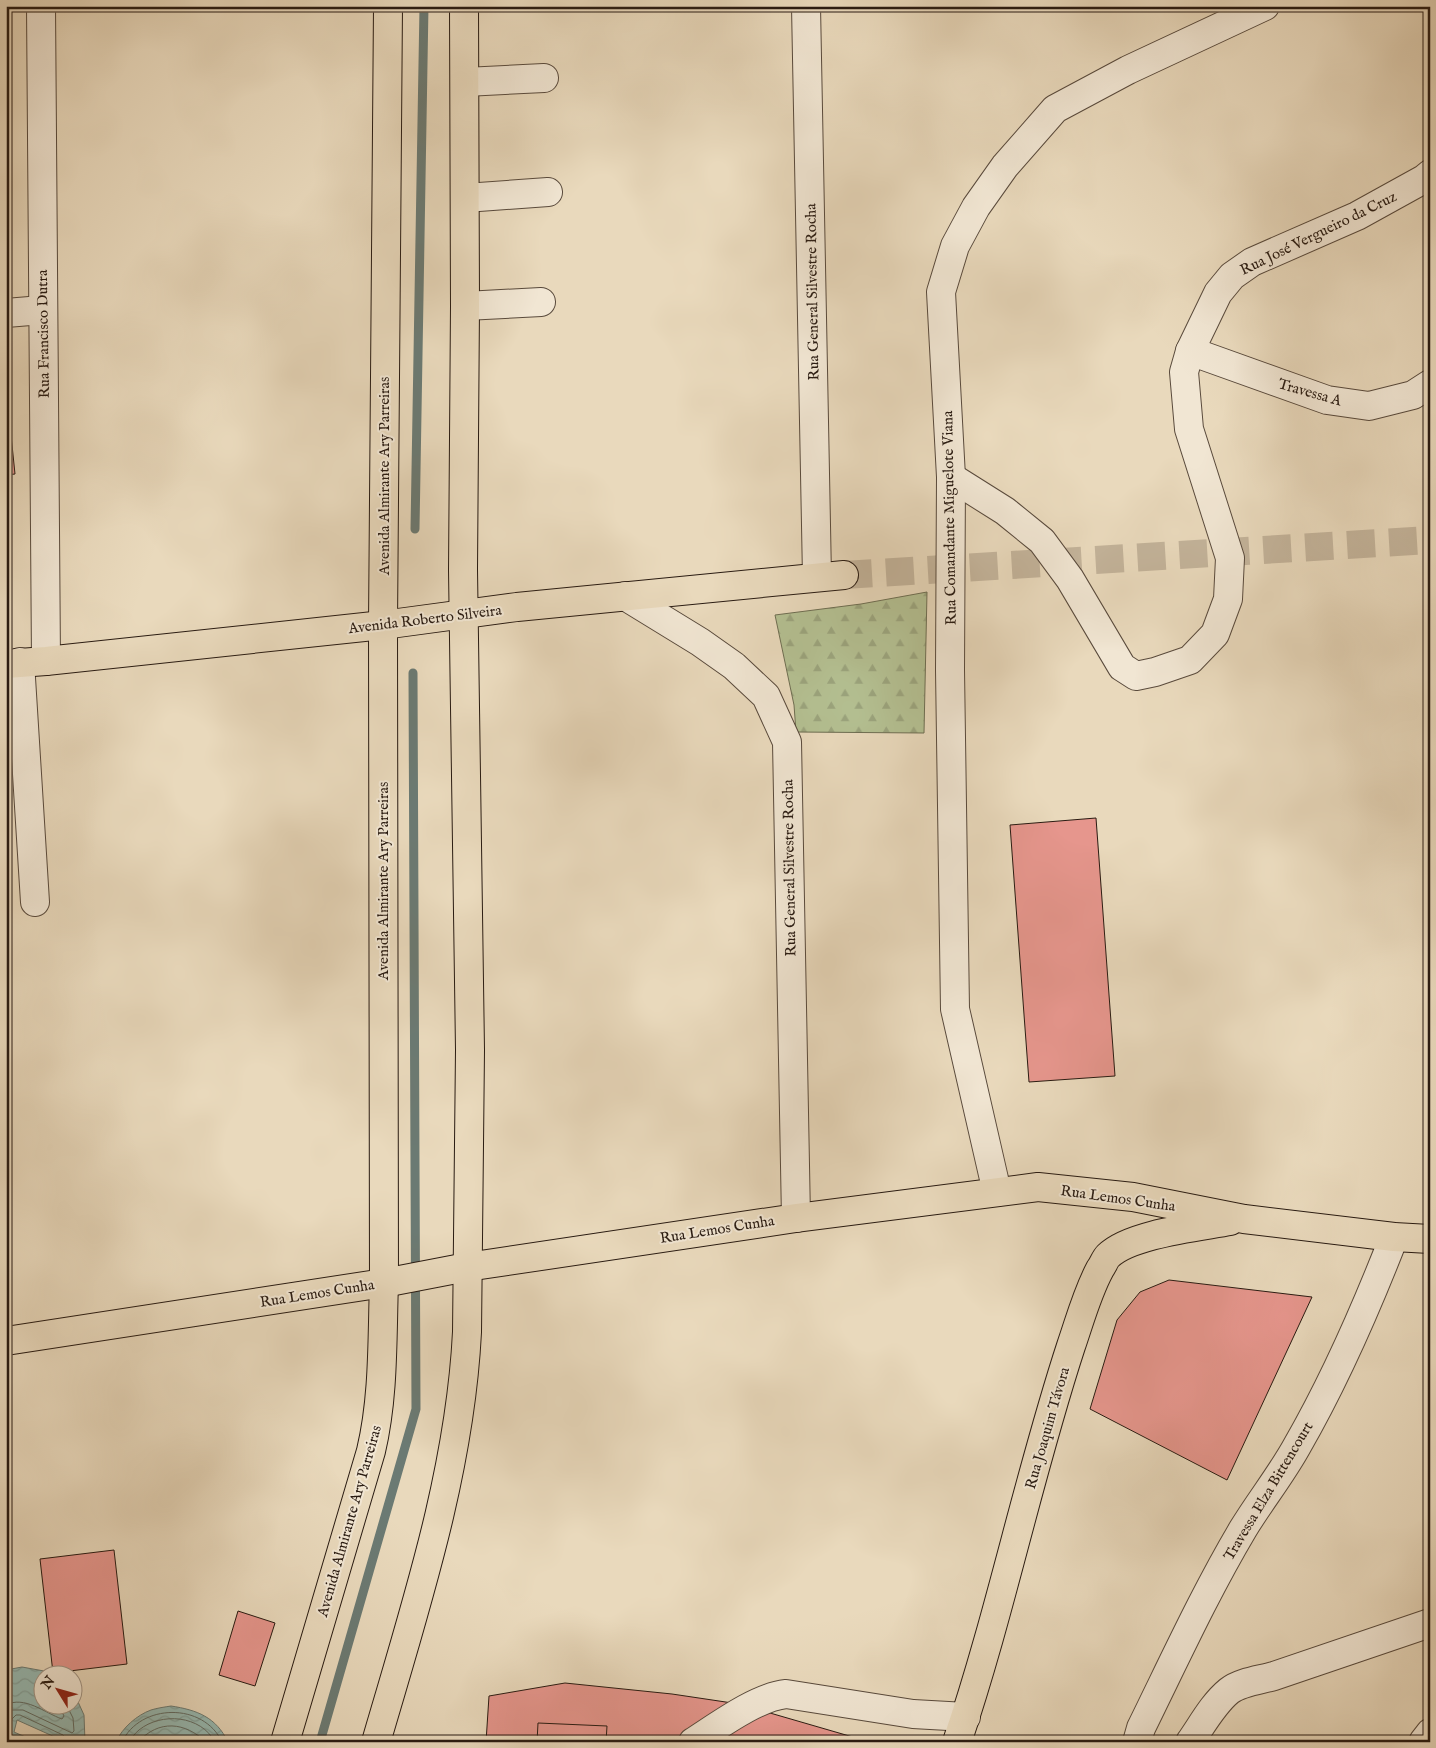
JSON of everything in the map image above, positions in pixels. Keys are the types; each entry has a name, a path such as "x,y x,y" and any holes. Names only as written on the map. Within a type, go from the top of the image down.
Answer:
{"main road":[{"name":"Avenida Almirante Ary Parreiras","path":"285,1742 371,1452 378,1422 381,1384 396,1280 383,625 388,6"},
{"path":"376,1742 439,1521 464,1374 467,1332 470,1050 463,570 465,306 464,6"},
{"name":"Avenida Roberto Silveira","path":"24,663 383,625 625,596 844,575"},
{"name":"Rua Lemos Cunha","path":"6,1341 396,1280 467,1267 796,1218 1038,1187 1133,1197 1244,1219 1394,1237 1430,1239"},
{"name":"Rua Joaquim Távora","path":"961,1729 996,1616 1024,1507 1066,1363 1094,1282 1107,1256 1128,1242 1244,1219"}],"street":[{"name":"Rua Francisco Dutra","path":"35,902 24,663 42,310 41,6"},
{"name":"Rua General Silvestre Rocha","path":"806,6 817,577"},
{"name":"Rua Comandante Miguelote Viana","path":"996,1192 955,1009 950,670 951,477 942,292 955,246 976,207 1005,166 1056,110 1128,70 1265,6"},
{"path":"465,82 544,78"},
{"name":"Rua José Vergueiro da Cruz","path":"951,477 1005,511 1042,541 1070,579 1122,667 1136,676 1155,672 1190,660 1215,634 1228,599 1230,558 1189,429 1184,372 1190,352 1218,293 1232,276 1252,262 1357,216 1430,174"},
{"path":"465,198 548,192"},
{"path":"465,306 541,302"},
{"path":"6,313 42,310"},
{"name":"Travessa A","path":"1190,352 1327,400 1369,406 1412,395 1430,384"},
{"name":"Rua General Silvestre Rocha","path":"625,596 700,642 734,666 766,696 786,742 796,1218"},
{"name":"Travessa Elza Bittencourt","path":"1137,1742 1141,1728 1205,1598 1244,1529 1296,1447 1328,1387 1374,1289 1394,1237"},
{"path":"1190,1742 1219,1701 1230,1690 1430,1623"},
{"path":"693,1742 730,1718 774,1695 786,1694 913,1714 961,1729"},
{"path":"1423,1742 1430,1733"}],"green space":[{"path":"927,592 924,733 796,732 794,705 775,615 861,604"}],"water":[{"path":"22,1667 32,1669 32,1716 82,1716 82,1711 84,1715 85,1742 66,1742 17,1720 14,1732 37,1742 6,1742 6,1670"},
{"path":"171,1706 205,1716 218,1726 228,1742 116,1742 126,1727 140,1715 153,1709"}],"building":[{"path":"6,98 11,125 6,126"},
{"path":"6,344 8,397 6,397"},
{"path":"6,406 8,406 15,474 6,475"},
{"path":"1096,818 1115,1076 1029,1082 1010,825"},
{"path":"1169,1280 1312,1297 1227,1480 1090,1409 1117,1320 1140,1292"},
{"path":"114,1550 127,1664 82,1669 82,1666 52,1666 40,1559"},
{"path":"238,1611 275,1623 255,1686 219,1675"},
{"path":"565,1683 672,1694 739,1704 870,1742 486,1742 489,1696"},
{"path":"538,1723 607,1726 606,1742 537,1742"}],"waterway":[{"path":"415,529 424,6"},
{"path":"320,1742 416,1409 413,673"}],"tunnel":[{"path":"844,575 1430,540"}]}
